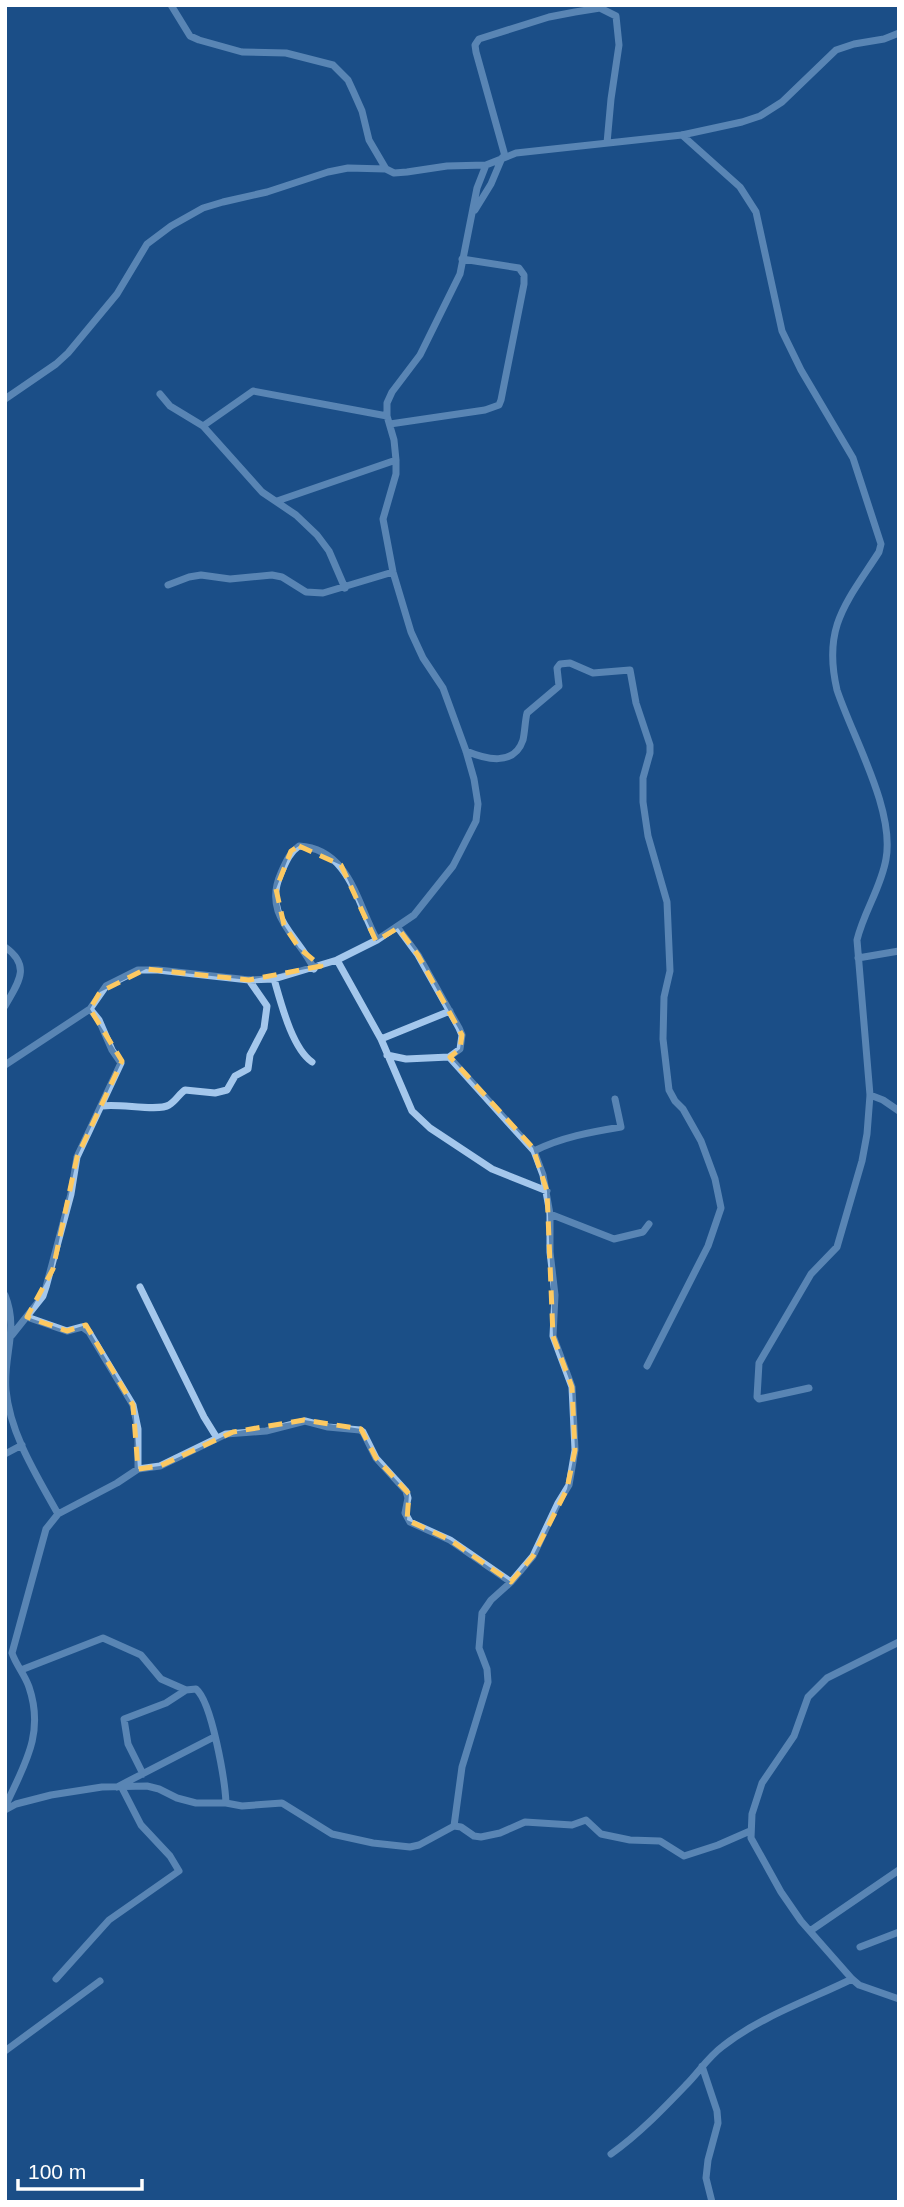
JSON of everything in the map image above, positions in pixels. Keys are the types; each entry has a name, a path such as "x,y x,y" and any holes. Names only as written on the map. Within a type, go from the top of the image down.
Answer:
{"street":[{"path":"171,5 190,36 199,40 242,52 286,53 323,62 341,72 362,111 369,140 386,169"},
{"path":"472,216 492,184 504,157 476,52 475,45 479,39 549,17 600,8 616,16 620,45 612,84 607,143"},
{"path":"5,399 68,353 107,307 151,240 188,216 223,202 267,192 338,170 386,169 394,173 447,166 486,165 516,153 682,135 742,122 760,116 782,102 836,50 899,33"},
{"path":"682,135 703,152 751,201 756,212 782,331 801,370 853,458 881,544 833,632 837,690 885,815 888,842 882,879 862,920 857,940 870,1095 867,1134 837,1247 811,1274 758,1367 758,1399 809,1388"},
{"path":"5,1065 90,1009 106,986 138,971 158,970 249,980 274,979 337,960 398,928 423,906 453,866 476,821 478,804 466,751 443,688 423,658 411,632 393,572 383,519 396,474 387,403 392,392 420,355 460,274 477,188 486,165"},
{"path":"204,426 253,391 389,420 485,410 499,405 524,275 519,268 462,259"},
{"path":"160,394 170,406 204,426 262,492 277,501 317,535 329,551 345,588"},
{"path":"277,501 396,460"},
{"path":"168,585 201,575 230,579 272,575 282,577 306,592 323,593 393,572"},
{"path":"466,751 495,760 515,751 522,743 527,712 559,686 557,668 560,664 570,663 593,673 630,670 636,703 650,745 642,789 646,822 666,896 670,971 664,997 663,1039 669,1090 701,1141 715,1179 721,1208 708,1246 647,1366"},
{"path":"314,969 284,925 275,903 279,878 291,851 299,846 313,848 341,865 354,887 377,940"},
{"path":"387,1055 407,1059 449,1056 460,1049 462,1035 418,954 398,928"},
{"path":"5,947 19,961 21,971 5,1006"},
{"path":"858,958 899,951"},
{"path":"337,960 381,1039 408,1104 430,1128 492,1169 547,1191"},
{"path":"274,979 292,1032 302,1053 313,1062"},
{"path":"102,1105 122,1104 160,1109 173,1103 185,1090 215,1093 227,1090 235,1076 248,1069 250,1055 267,1017 267,1006 249,980"},
{"path":"12,1335 43,1296 71,1194 77,1157 121,1060 112,1050 103,1027 90,1009"},
{"path":"381,1039 450,1011"},
{"path":"449,1056 534,1150 547,1191 555,1295 553,1336 572,1387 574,1461 569,1485 527,1564 491,1600 482,1614 479,1648 487,1669 488,1682 462,1768 454,1826"},
{"path":"870,1095 899,1111"},
{"path":"534,1150 595,1130 621,1127 615,1099"},
{"path":"550,1214 614,1239 643,1232 649,1224"},
{"path":"140,1287 217,1438"},
{"path":"5,1295 10,1309 12,1335 6,1367 6,1391 10,1412 22,1445 58,1514"},
{"path":"27,1317 64,1331 82,1326 89,1332 133,1405 137,1417 138,1469"},
{"path":"5,1808 31,1753 35,1734 32,1695 12,1653 49,1522 58,1514 138,1469 160,1466 233,1433 266,1431 304,1421 328,1427 360,1430 376,1458 407,1491 407,1520 450,1540 511,1582"},
{"path":"5,1454 22,1445"},
{"path":"21,1670 103,1638 141,1655 161,1679 186,1690"},
{"path":"899,1642 827,1678 808,1697 794,1736 757,1793 750,1830 755,1847 781,1892 852,1979 859,1985 899,1999"},
{"path":"143,1774 128,1744 124,1719 166,1703 193,1688 201,1693 209,1713 224,1779 226,1803"},
{"path":"119,1788 214,1737"},
{"path":"5,1808 51,1794 94,1788 146,1786 159,1788 188,1801 242,1806 282,1803 332,1834 390,1845 416,1846 454,1826 481,1838 525,1822 569,1825 586,1820 601,1834 630,1840 656,1840 684,1856 718,1845 750,1830"},
{"path":"56,1979 109,1920 179,1871 170,1856 141,1825 119,1788"},
{"path":"810,1930 899,1870"},
{"path":"860,1947 899,1931"},
{"path":"611,2154 648,2125 724,2045 761,2023 852,1979"},
{"path":"5,2051 100,1981"},
{"path":"702,2066 717,2111 718,2123 706,2178 712,2202"}],"highlighted area":[{"path":"299,846 341,865 376,941 398,928 418,955 462,1035 460,1049 450,1057 533,1148 547,1191 553,1336 572,1387 575,1450 567,1489 533,1556 511,1582 450,1540 407,1520 409,1494 376,1458 361,1429 304,1420 233,1432 160,1466 138,1469 133,1405 86,1325 67,1331 27,1317 53,1269 77,1157 122,1061 90,1009 100,992 146,969 249,980 321,966 299,948 284,925 276,889 291,851"}]}
